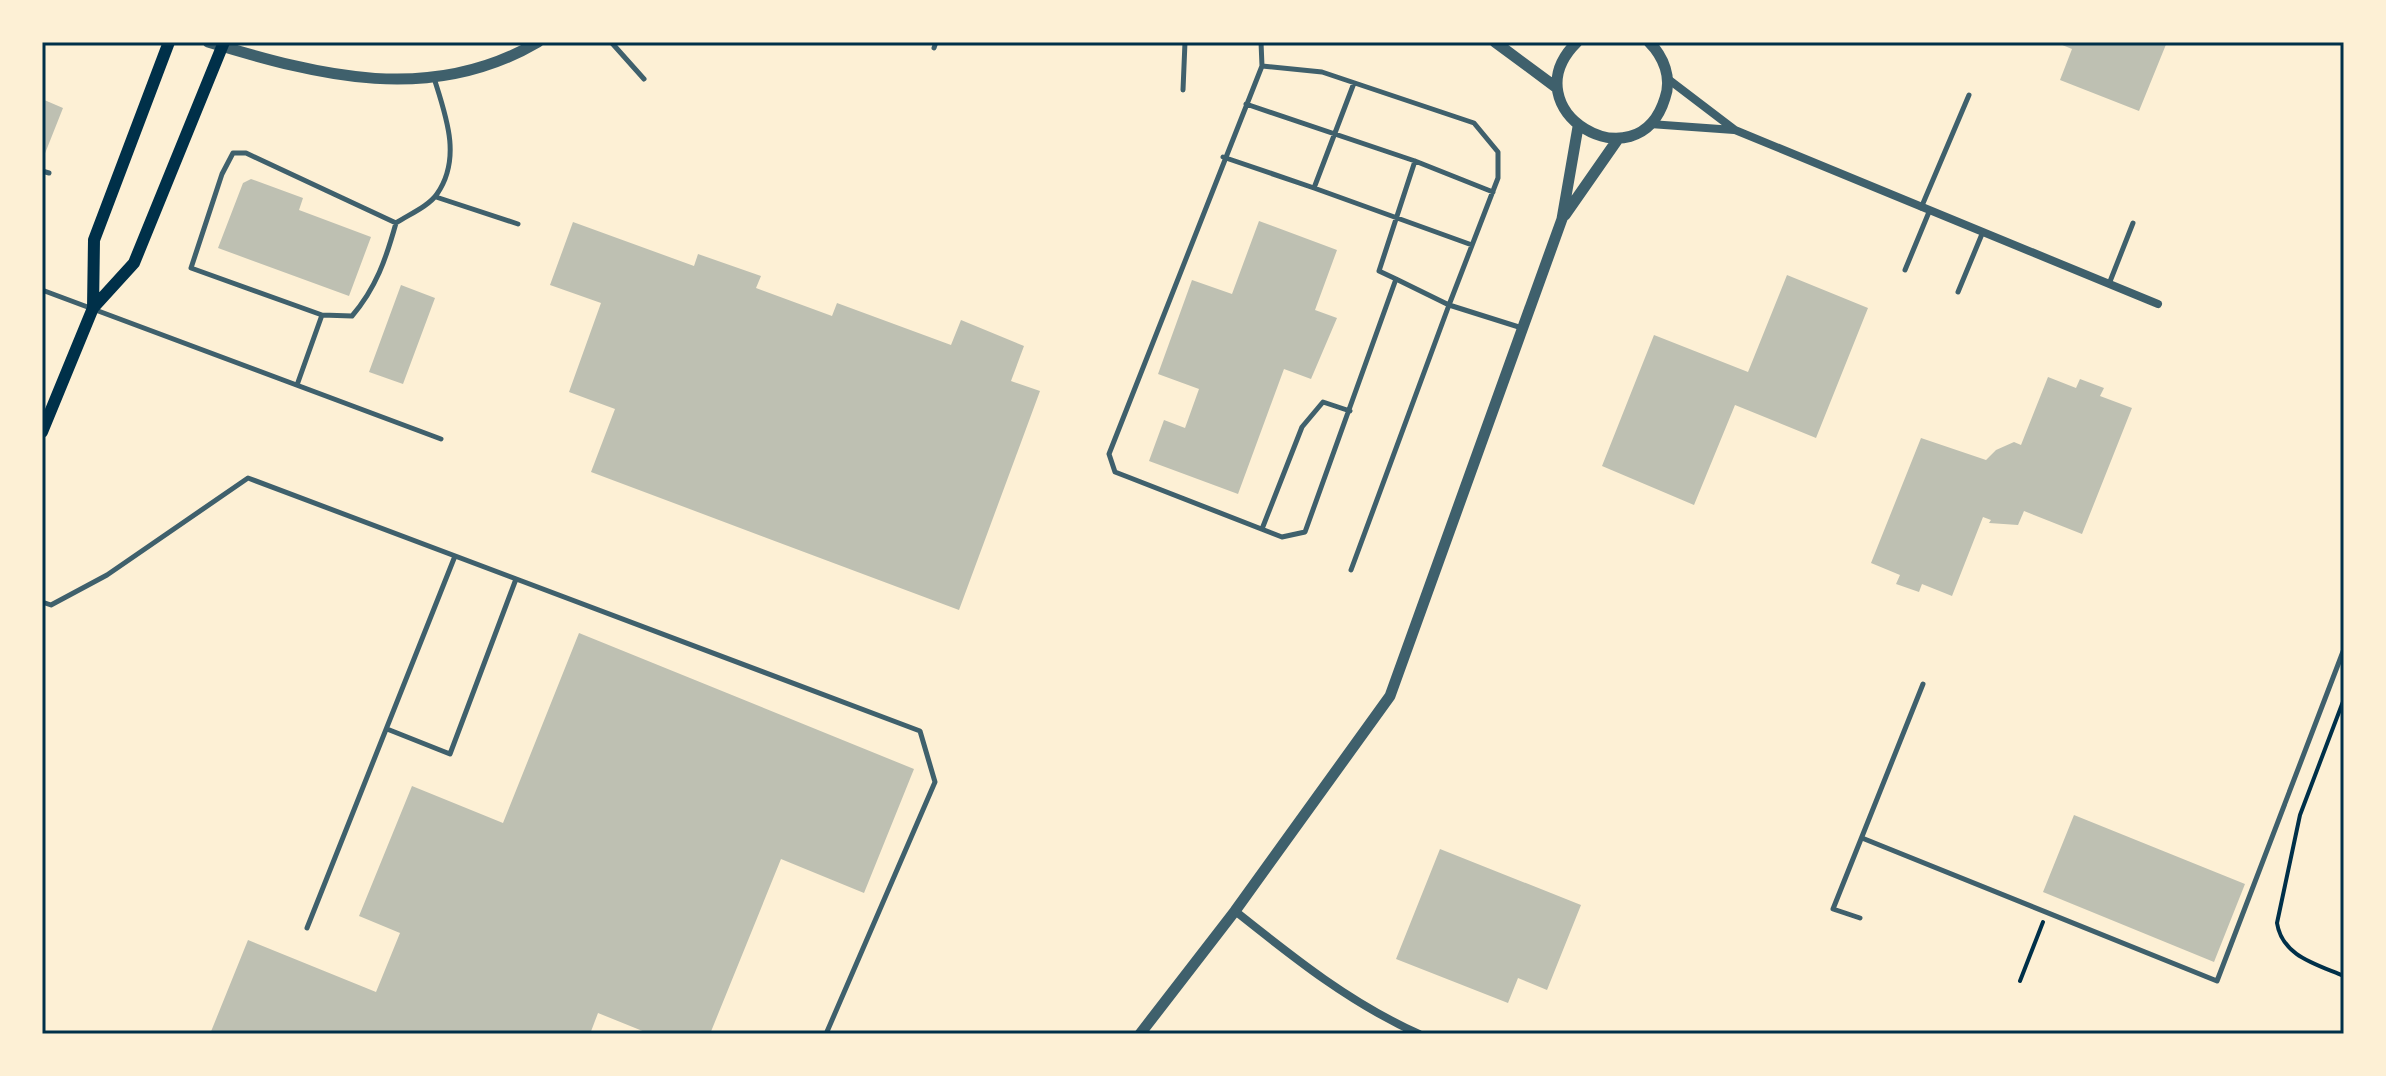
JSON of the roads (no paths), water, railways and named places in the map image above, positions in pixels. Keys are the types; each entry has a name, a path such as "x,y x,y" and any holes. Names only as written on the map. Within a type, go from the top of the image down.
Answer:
{"main road":[{"path":"93,308 94,240 169,42"},
{"path":"42,432 93,308 134,263 223,44"}],"street":[{"path":"208,42 340,77 381,81 434,77 489,64 538,42"},
{"path":"1495,42 1557,88"},
{"path":"1573,42 1563,59 1557,88 1562,107 1578,127 1594,136 1618,139 1637,134 1662,109 1668,79 1663,60 1651,43"},
{"path":"1668,79 1735,130 2158,304"},
{"path":"1650,124 1735,130"},
{"path":"1140,1034 1235,911 1390,696 1562,219 1578,127"},
{"path":"1562,219 1618,139"},
{"path":"1235,911 1323,982 1384,1018 1419,1034"}],"lane":[{"path":"611,42 644,79"},
{"path":"1183,90 1185,42"},
{"path":"1261,42 1262,66 1223,157 1109,454 1115,472 1282,537 1305,532 1396,279"},
{"path":"1262,66 1322,72 1474,123 1498,152 1498,178 1351,570"},
{"path":"396,223 246,153 233,153 222,174 191,268 322,315 352,316 370,294 385,264 396,223 436,197 447,171 451,132 434,77"},
{"path":"1314,188 1354,83"},
{"path":"1905,270 1969,95"},
{"path":"1246,104 1415,161 1493,192"},
{"path":"1223,157 1472,245"},
{"path":"1415,161 1379,271 1449,305 1523,329"},
{"path":"42,171 49,173"},
{"path":"436,197 518,224"},
{"path":"2109,284 2133,223"},
{"path":"1958,292 1982,234"},
{"path":"42,290 441,439"},
{"path":"297,385 322,315"},
{"path":"1262,529 1302,427 1311,413 1323,402 1350,411"},
{"path":"42,602 51,605 107,575 248,478 920,731 935,782 826,1034"},
{"path":"307,928 455,556"},
{"path":"387,729 450,754 516,579"},
{"path":"1862,838 2217,981 2344,649"},
{"path":"1860,918 1833,909 1923,684"}]}
